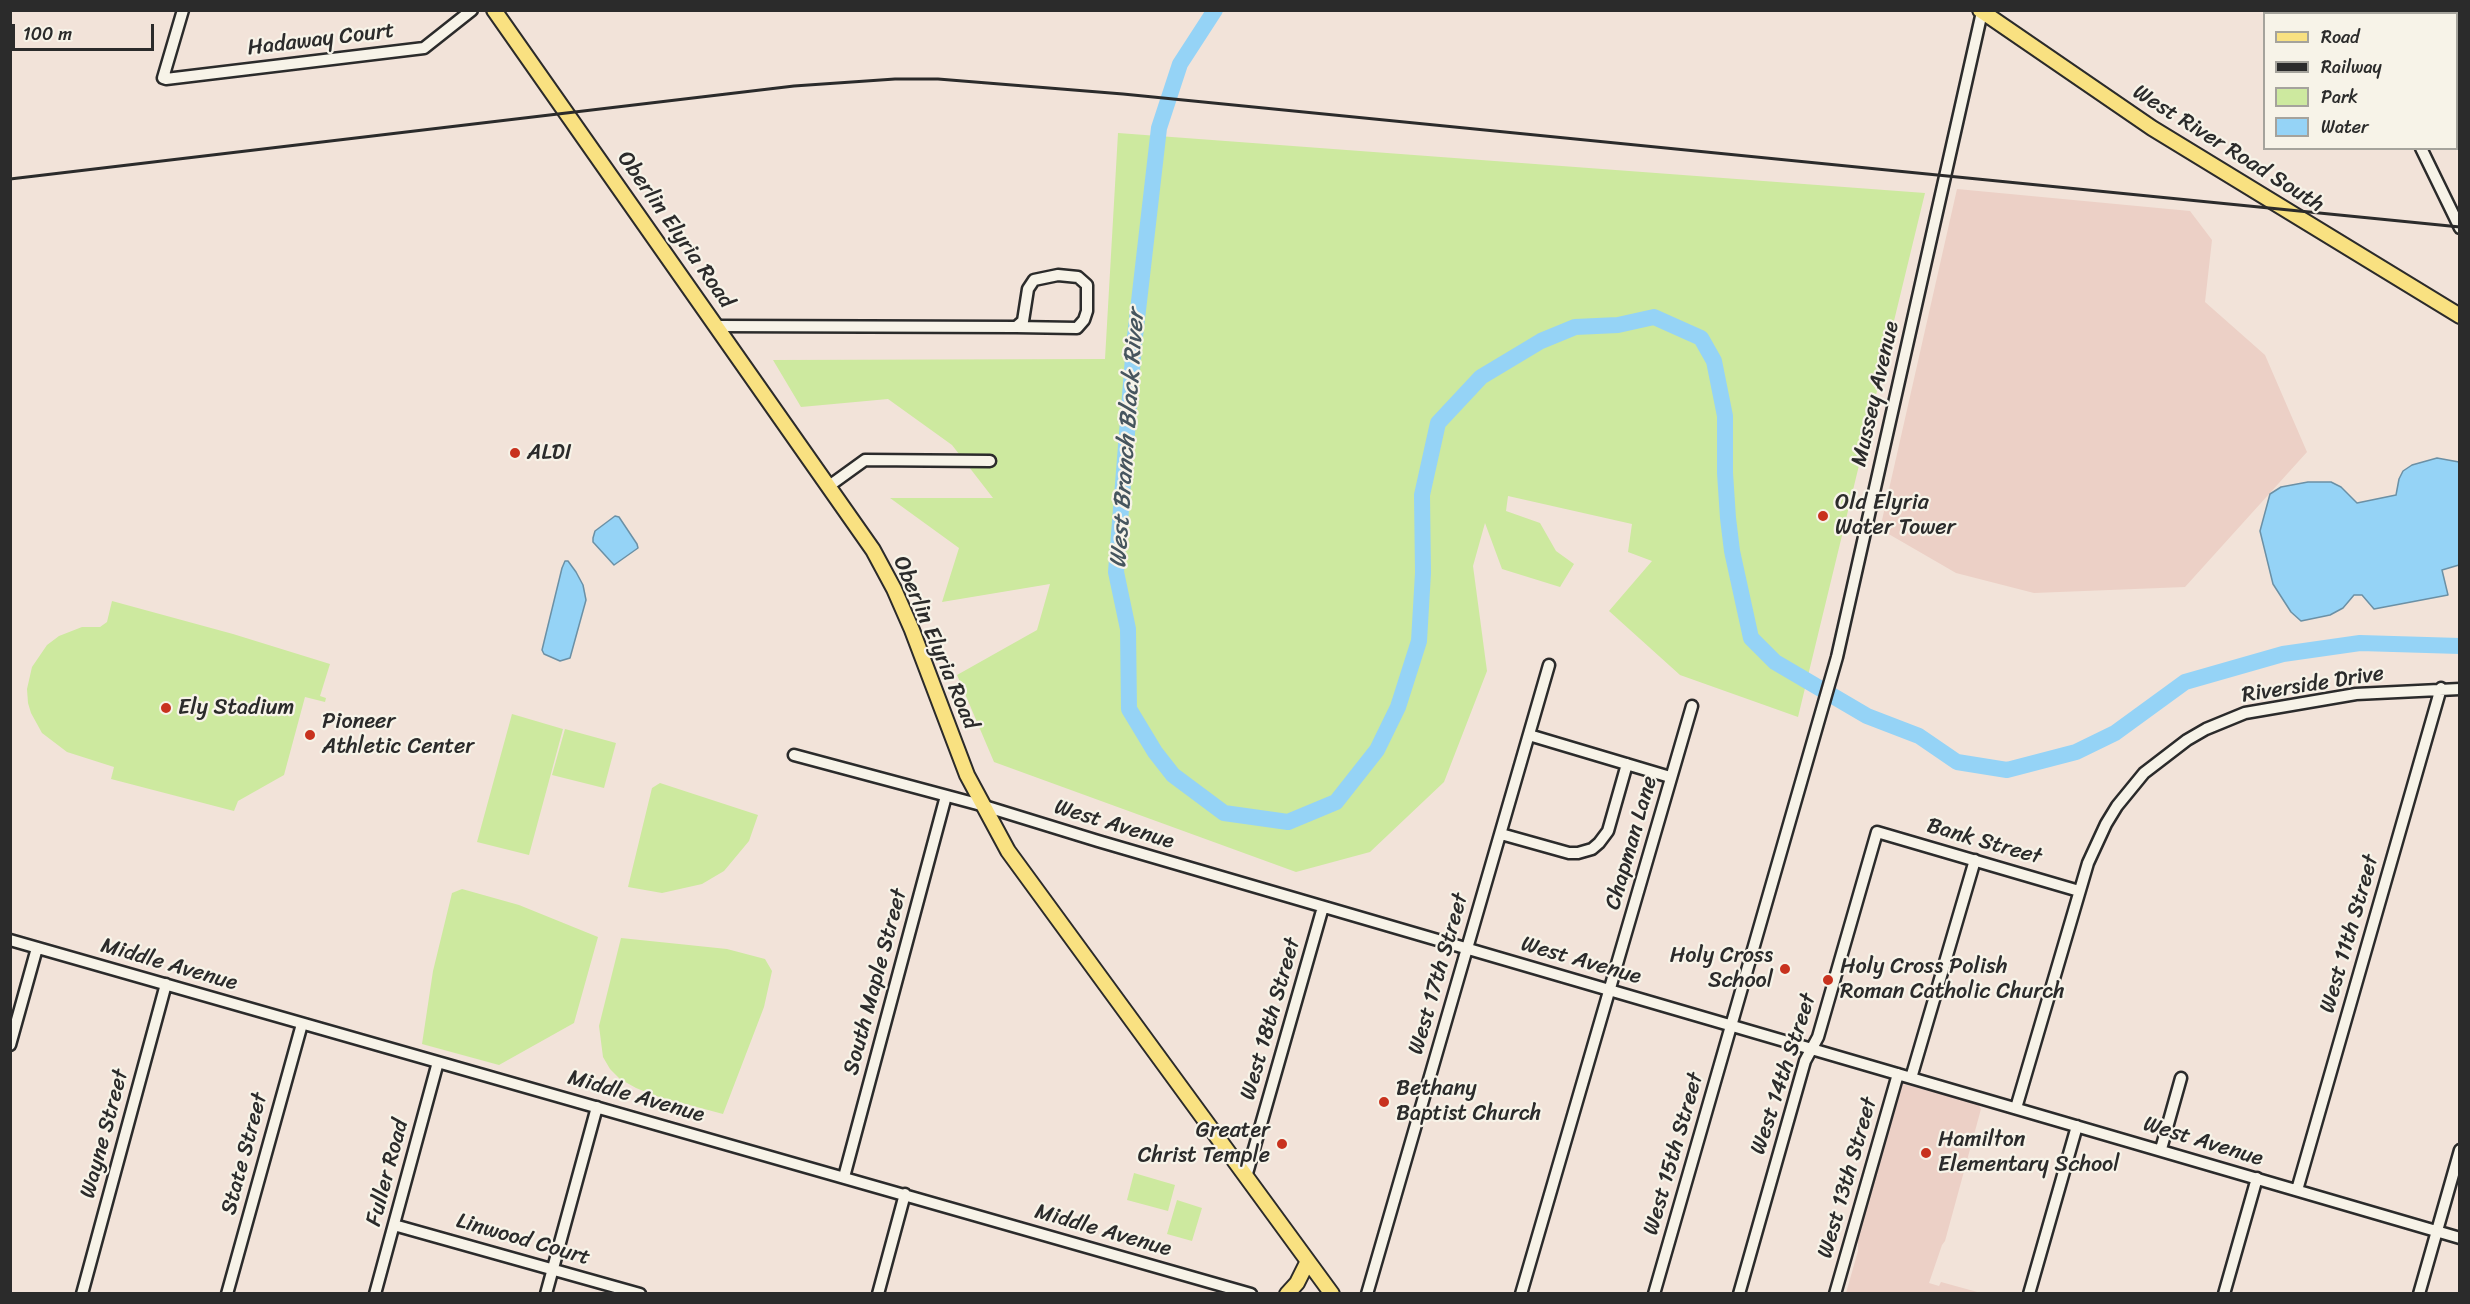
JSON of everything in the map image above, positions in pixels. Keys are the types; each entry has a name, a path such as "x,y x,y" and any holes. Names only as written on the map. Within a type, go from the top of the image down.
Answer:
{"main road":[{"name":"Oberlin Elyria Road","path":"494,10 873,550 912,630 967,775 1008,852 1332,1293"},
{"name":"West River Road South","path":"1981,11 2152,128 2460,316"},
{"path":"1287,1293 1297,1282 1308,1261"}],"street":[{"name":"Hadaway Court","path":"183,10 163,78 424,48 472,10"},
{"name":"Mussey Avenue","path":"1731,1026 1833,670 1981,11"},
{"path":"2422,150 2460,228"},
{"path":"717,326 1083,328 1087,311 1087,285 1078,277 1058,275 1039,278 1030,284 1023,321 1016,327"},
{"path":"829,486 865,460 990,461"},
{"name":"West 17th Street","path":"1367,1293 1549,665"},
{"name":"West 11th Street","path":"2297,1190 2441,688"},
{"name":"Riverside Drive","path":"2016,1108 2079,891 2096,843 2117,806 2144,773 2179,745 2225,720 2266,708 2356,694 2460,688"},
{"name":"Chapman Lane","path":"1521,1293 1692,706"},
{"path":"1530,735 1671,777"},
{"name":"West Avenue","path":"794,755 981,804 1098,842 2161,1149 2460,1238"},
{"path":"1501,834 1569,853 1592,849 1608,831 1627,764"},
{"name":"South Maple Street","path":"844,1177 946,796"},
{"name":"Bank Street","path":"1877,832 2079,891"},
{"name":"West 14th Street","path":"1739,1293 1805,1061 1818,1037 1877,832"},
{"path":"1911,1078 1975,860"},
{"name":"West 18th Street","path":"1246,1177 1323,907"},
{"name":"Middle Avenue","path":"10,940 1251,1293"},
{"path":"10,1045 37,948"},
{"name":"Wayne Street","path":"82,1293 166,984"},
{"name":"State Street","path":"227,1293 302,1024"},
{"name":"West 15th Street","path":"1653,1293 1731,1026"},
{"name":"Fuller Road","path":"375,1293 438,1062"},
{"name":"West 13th Street","path":"1835,1293 1898,1074"},
{"path":"2161,1149 2181,1078"},
{"path":"546,1293 597,1107"},
{"path":"2030,1293 2077,1126"},
{"path":"2419,1293 2460,1150"},
{"path":"2224,1293 2257,1178"},
{"path":"878,1293 905,1194"},
{"name":"Linwood Court","path":"394,1225 640,1293"}],"shaded area":[{"path":"1957,189 2190,211 2212,240 2205,302 2265,355 2307,452 2185,587 2034,593 1956,573 1880,529"},
{"name":"Hamilton Elementary School","path":"1903,1084 1978,1104 1981,1109 1945,1241 1929,1283 1939,1286 1941,1282 1981,1293 1846,1293 1858,1251 1858,1237"}],"green space":[{"path":"1118,133 1925,193 1798,717 1680,675 1609,611 1652,561 1628,552 1632,524 1508,496 1506,511 1540,523 1556,551 1574,564 1560,587 1502,569 1485,523 1473,566 1487,671 1444,782 1370,852 1296,872 994,762 957,675 1037,630 1050,584 942,602 959,548 890,498 993,498 952,445 888,399 801,407 773,360 1105,359"},
{"name":"Ely Stadium","path":"112,601 233,634 330,664 320,696 326,698 325,702 305,697 284,775 238,801 234,811 111,779 114,767 67,752 42,733 28,703 27,689 32,667 47,645 59,636 82,627 100,627 107,622"},
{"path":"512,714 563,729 529,855 477,842"},
{"path":"565,729 616,743 604,788 552,775"},
{"path":"660,783 758,815 749,841 724,871 702,884 662,893 628,887 652,788"},
{"path":"462,889 519,905 598,937 574,1023 499,1065 422,1044 433,971 452,893"},
{"path":"621,938 727,949 765,959 772,971 764,1007 723,1114 656,1096 636,1088 620,1079 603,1057 599,1026"},
{"path":"1134,1173 1175,1185 1168,1211 1127,1200"},
{"path":"1177,1200 1202,1208 1192,1241 1167,1234"}],"water":[{"path":"2437,458 2459,462 2459,565 2442,570 2448,595 2374,609 2362,595 2354,595 2343,608 2330,615 2301,621 2291,612 2273,584 2260,531 2270,494 2281,487 2308,482 2331,482 2341,487 2357,503 2396,495 2403,471 2412,465"},
{"path":"615,516 619,517 638,548 614,565 593,542 593,538 595,531"},
{"path":"565,561 568,561 583,585 586,600 570,658 560,661 544,654 542,650"}],"waterway":[{"name":"West Branch Black River","path":"1215,10 1180,64 1159,128 1134,345 1116,572 1128,629 1129,709 1155,752 1173,775 1224,813 1288,822 1336,802 1377,750 1398,707 1419,641 1423,573 1422,495 1438,423 1481,377 1541,341 1575,327 1618,325 1654,317 1701,338 1714,361 1725,416 1728,518 1732,551 1751,638 1775,662 1867,716 1919,736 1957,762 2007,770 2076,752 2115,733 2185,682 2283,654 2360,643 2460,646"}],"railway":[{"path":"10,179 794,86 895,79 938,79 1123,94 2460,227"}],"place":[{"name":"ALDI","path":"515,453"},
{"name":"Old Elyria Water Tower","path":"1823,516"},
{"name":"Ely Stadium","path":"166,708"},
{"name":"Pioneer Athletic Center","path":"310,735"},
{"name":"Holy Cross School","path":"1785,969"},
{"name":"Holy Cross Polish Roman Catholic Church","path":"1828,980"},
{"name":"Bethany Baptist Church","path":"1384,1102"},
{"name":"Greater Christ Temple","path":"1282,1144"},
{"name":"Hamilton Elementary School","path":"1926,1153"}]}
